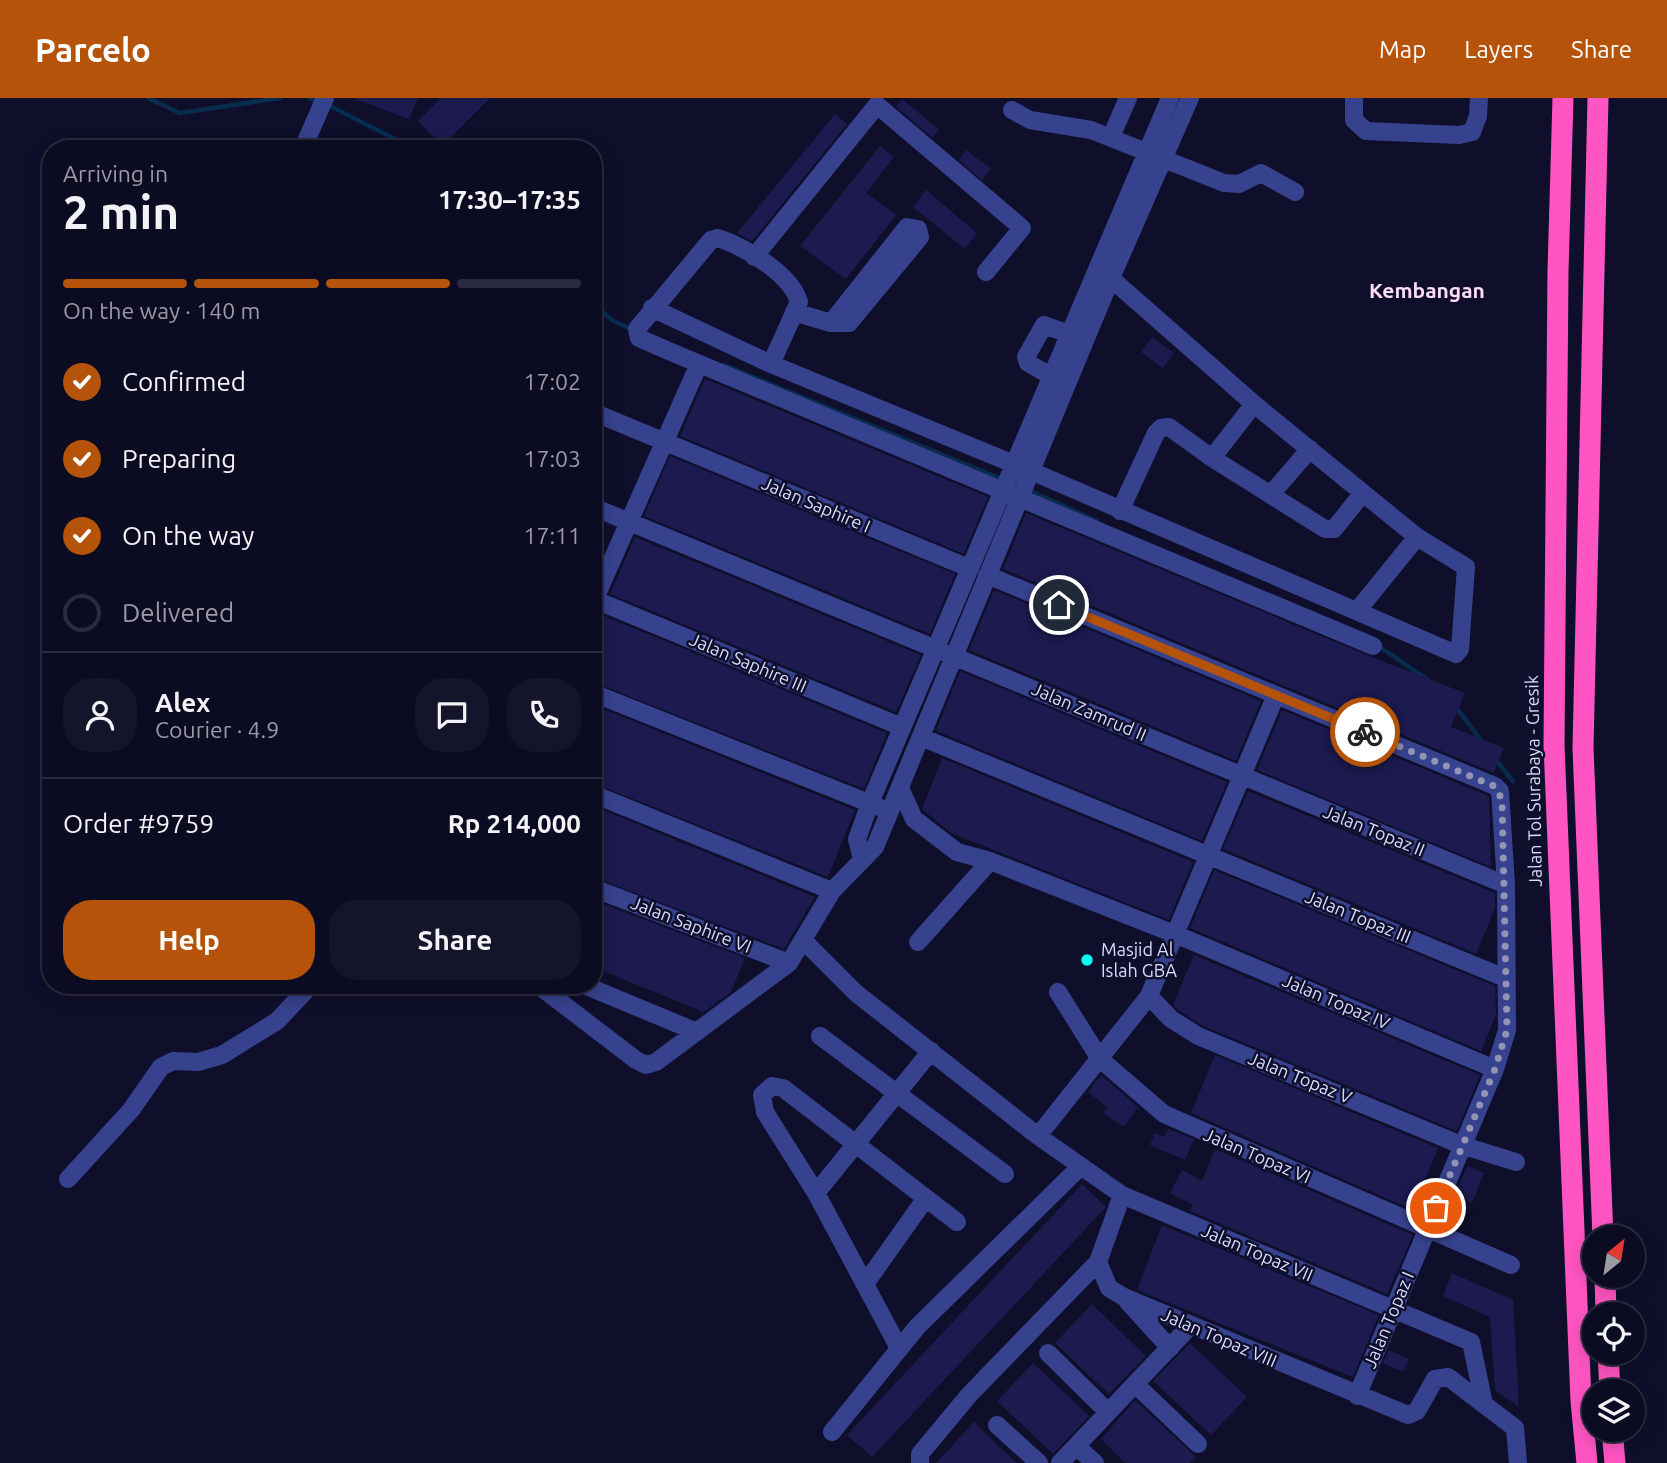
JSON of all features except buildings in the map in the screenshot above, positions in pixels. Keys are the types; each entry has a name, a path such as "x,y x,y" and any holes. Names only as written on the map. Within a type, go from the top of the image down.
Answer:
{"highway":[{"name":"Jalan Tol Surabaya - Gresik","path":"1563,98 1558,205 1554,745 1581,1401 1587,1463"},
{"path":"1598,98 1583,748 1603,1225"},
{"path":"1613,1442 1615,1463"}],"street":[{"path":"307,139 325,98"},
{"path":"1111,137 1128,98"},
{"path":"1155,156 1170,98"},
{"path":"550,994 646,1065 656,1062 789,963 832,891 875,847 1025,485 1104,273 1155,156 1191,98"},
{"path":"1354,98 1354,120 1366,131 1460,135 1472,132 1476,124 1479,98"},
{"path":"754,257 879,101 1022,228 986,272"},
{"path":"1012,110 1030,120 1063,123 1111,137 1233,185 1256,174 1269,175 1296,192"},
{"path":"794,312 831,323 849,323 912,250 920,237 918,229 907,227 831,323"},
{"path":"771,364 799,302 793,286 728,241 715,238 652,308 637,330 639,338 699,364 1025,485 1120,511 1134,531 1357,611 1453,655 1459,652 1466,567 1418,537 1254,404 1104,273"},
{"path":"862,859 857,839 870,803 1069,334 1104,273"},
{"path":"652,308 1025,485 1134,531 1373,646"},
{"path":"1051,376 1028,363 1026,357 1044,325 1069,334"},
{"path":"602,582 699,364"},
{"path":"1212,458 1254,404"},
{"name":"Jalan Saphire I","path":"602,416 969,568"},
{"path":"1120,511 1156,433 1161,428 1169,427 1212,458 1330,531 1363,492"},
{"path":"1271,494 1310,449"},
{"name":"Jalan Zamrud II","path":"602,512 934,650 954,655 1243,777"},
{"path":"1357,611 1418,537"},
{"name":"Jalan Topaz I","path":"987,575 1494,786 1502,799 1506,885 1507,1030 1495,1069 1357,1396"},
{"name":"Jalan Saphire III","path":"602,603 902,727"},
{"path":"1038,1136 1149,996 1276,695"},
{"path":"602,697 890,811"},
{"name":"Jalan Topaz III","path":"921,737 1505,978"},
{"name":"Jalan Topaz II","path":"1243,777 1506,885"},
{"name":"Jalan Topaz IV","path":"900,788 914,819 957,852 990,861 1177,935 1495,1069"},
{"path":"602,798 832,891"},
{"path":"918,942 990,861"},
{"name":"Jalan Saphire VI","path":"602,891 789,963"},
{"name":"Jalan Topaz VII","path":"804,941 856,993 1038,1136 1122,1195 1471,1342 1484,1404"},
{"path":"602,992 697,1032"},
{"name":"Jalan Topaz VI","path":"1058,992 1100,1059 1176,1121 1511,1265"},
{"path":"68,1179 131,1110 161,1067 173,1061 198,1062 222,1055 277,1021 302,994"},
{"name":"Jalan Topaz V","path":"1149,996 1171,1019 1198,1037 1461,1145 1516,1162"},
{"path":"820,1036 1005,1174"},
{"path":"816,1193 931,1051"},
{"path":"899,1348 816,1193 765,1111 761,1101 764,1092 772,1086 783,1088 957,1222"},
{"path":"832,1432 899,1348 1081,1166"},
{"path":"920,1463 920,1454 969,1395 1098,1262 1122,1195"},
{"path":"865,1284 926,1198"},
{"name":"Jalan Topaz VIII","path":"1098,1262 1109,1288 1124,1297 1357,1396 1414,1415 1435,1379 1440,1376 1448,1377 1484,1404"},
{"path":"1124,1297 1170,1348"},
{"path":"1060,1463 1191,1325"},
{"path":"1048,1353 1108,1412"},
{"path":"1135,1384 1198,1444"},
{"path":"1484,1404 1515,1428 1518,1463"},
{"path":"997,1425 1039,1463"},
{"path":"1076,1446 1095,1463"}],"waterway":[{"path":"148,98 180,113 280,98"},
{"path":"309,98 320,102"},
{"path":"328,105 397,140"},
{"path":"602,311 612,320 631,329"},
{"path":"724,365 1004,480"},
{"path":"1028,490 1097,521"},
{"path":"1377,645 1427,679"},
{"path":"1456,707 1482,742"},
{"path":"1496,760 1513,781"}],"way so far":[{"path":"1365,732 1494,786 1500,791 1502,799 1506,885 1507,1030 1495,1069 1436,1208"}],"place":[{"name":"Masjid Al Islah GBA","path":"1087,960"}],"district":[{"name":"Kembangan","path":"1427,291"}],"route":[{"path":"1059,605 1365,732"}]}
